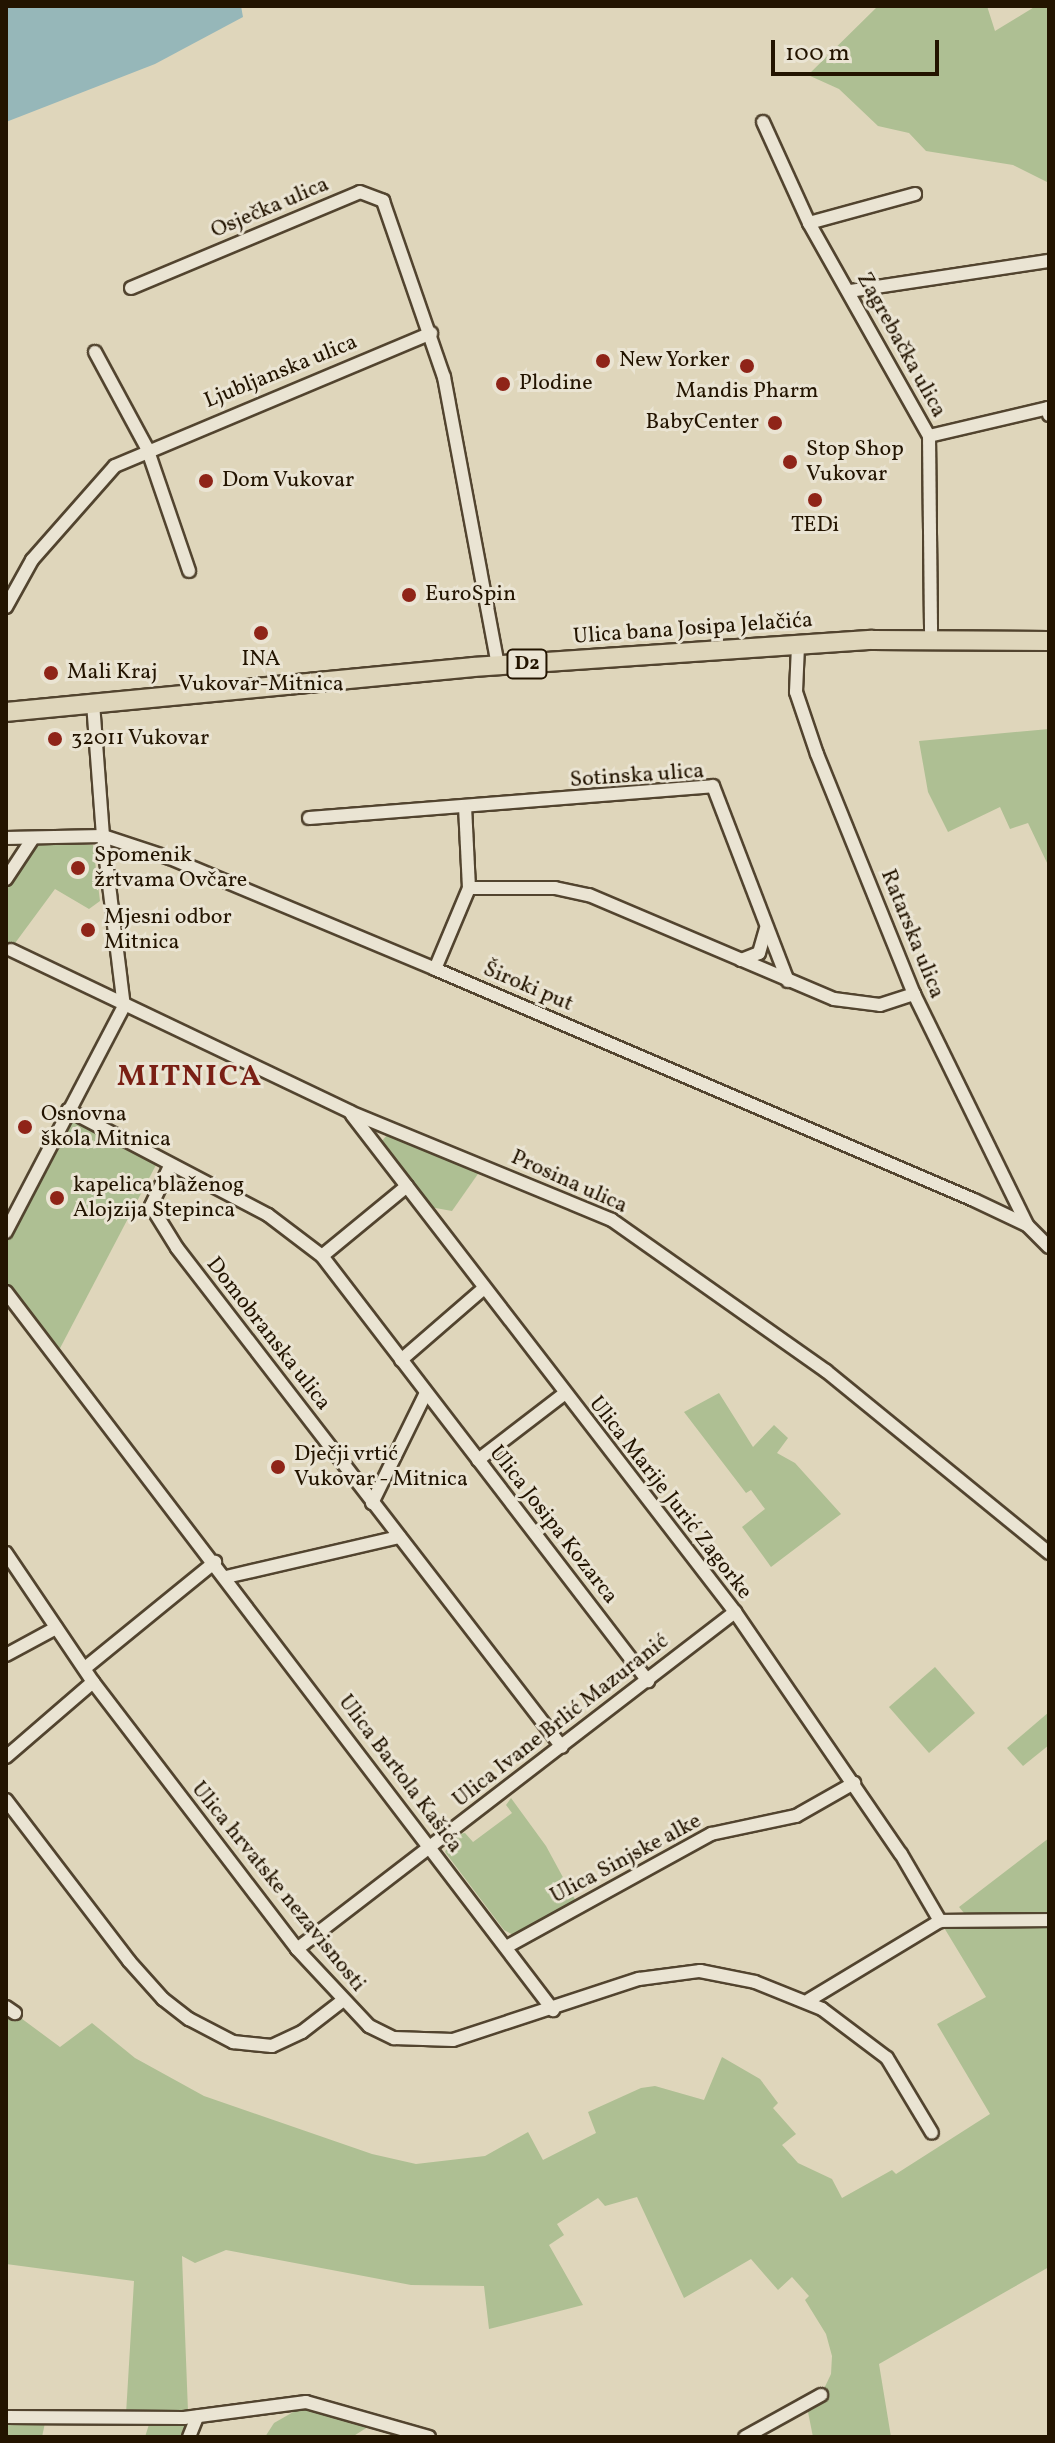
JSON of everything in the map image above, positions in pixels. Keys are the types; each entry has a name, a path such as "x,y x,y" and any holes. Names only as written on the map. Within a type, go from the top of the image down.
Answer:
{"main road":[{"name":"Ulica bana Josipa Jelačića","path":"6,712 498,666 931,638 1049,641"}],"street":[{"name":"Zagrebačka ulica","path":"763,122 809,223 929,436 931,638"},
{"name":"Osječka ulica","path":"131,288 360,192 383,201 431,333 465,479 498,666"},
{"path":"809,223 915,194"},
{"path":"850,291 1049,261"},
{"name":"Ljubljanska ulica","path":"6,607 32,560 115,466 147,448 431,333"},
{"path":"95,352 147,448 189,571"},
{"path":"929,436 1048,408 1049,415"},
{"name":"Ratarska ulica","path":"798,646 796,692 802,715 914,994 1027,1225"},
{"path":"6,1232 124,1006 103,836 93,703"},
{"name":"Sotinska ulica","path":"309,818 713,786 788,981"},
{"path":"435,969 469,888 465,807"},
{"name":"Široki put","path":"6,838 103,836 170,858 1027,1225 1049,1247"},
{"path":"6,879 33,838"},
{"path":"469,888 573,891 788,981 859,1004 880,1005 914,994"},
{"path":"741,960 759,953 766,926"},
{"name":"Prosina ulica","path":"11,950 350,1112 575,1202 646,1240 826,1371 1049,1553"},
{"name":"Ulica Josipa Kozarca","path":"68,1110 268,1215 322,1256 648,1681"},
{"name":"Ulica Marije Jurić Zagorke","path":"350,1112 564,1394 735,1612 854,1783 940,1921"},
{"name":"Domobranska ulica","path":"170,1166 152,1198 153,1212 372,1503 562,1747"},
{"path":"322,1256 407,1186"},
{"path":"401,1360 484,1288"},
{"name":"Ulica Bartola Kašića","path":"7,1297 215,1562 508,1946 553,2010"},
{"path":"372,1503 426,1393"},
{"path":"478,1460 564,1394"},
{"path":"226,1577 399,1537"},
{"name":"Ulica hrvatske nezavisnosti","path":"6,1553 93,1682 297,1949 341,2002 382,2033 428,2042 553,2010 639,1979 700,1971 809,2000 887,2058 932,2133"},
{"path":"85,1668 215,1562"},
{"name":"Ulica Ivane Brlić Mazuranić","path":"297,1949 735,1612"},
{"path":"6,1655 56,1628"},
{"path":"6,1757 93,1682"},
{"name":"Ulica Sinjske alke","path":"508,1946 711,1834 796,1816 854,1783"},
{"path":"6,1800 129,1961 163,1999 189,2019 233,2042 272,2046 302,2032 341,2002"},
{"path":"809,2000 940,1921 1049,1920"},
{"path":"745,2437 821,2395"},
{"path":"6,2417 197,2417 306,2402 429,2437"},
{"path":"189,2437 197,2417"}],"green space":[{"path":"878,6 987,6 995,31 1036,6 1049,6 1049,183 1013,165 926,151 909,133 878,126 839,89 808,75"},
{"path":"1049,729 1049,867 1028,823 1010,829 1000,807 948,832 928,792 919,741"},
{"path":"34,845 93,845 100,901 89,909 55,889 7,954 6,885"},
{"path":"70,1118 156,1165 57,1354 6,1285 6,1239"},
{"path":"388,1134 480,1171 452,1211 430,1207 380,1143"},
{"path":"719,1393 753,1447 774,1425 788,1438 777,1453 795,1463 841,1514 771,1567 742,1527 765,1509 751,1490 746,1493 684,1412"},
{"path":"935,1667 975,1713 929,1753 889,1707"},
{"path":"1049,1712 1049,1745 1023,1766 1007,1748"},
{"path":"511,1798 546,1846 578,1905 517,1937 504,1930 445,1852 453,1835 465,1833 473,1842 512,1813 506,1805"},
{"path":"1049,1838 1049,2267 879,2364 891,2437 813,2437 807,2407 821,2395 831,2374 832,2356 826,2334 805,2300 809,2296 792,2277 778,2290 751,2259 684,2298 637,2197 605,2206 598,2198 557,2224 564,2235 549,2245 583,2305 489,2329 484,2286 411,2285 226,2250 195,2263 182,2256 189,2437 145,2437 151,2418 126,2414 134,2281 6,2264 6,2007 60,2047 92,2023 135,2058 204,2096 372,2154 416,2164 485,2156 528,2132 543,2160 596,2133 588,2112 641,2088 655,2086 704,2100 722,2057 760,2079 778,2103 773,2108 796,2134 782,2145 798,2163 832,2179 842,2198 892,2170 896,2174 990,2114 937,2024 986,1997 940,1921 969,1919 959,1907"},
{"path":"302,2407 371,2425 352,2437 265,2437 274,2423"},
{"path":"6,2417 46,2418 42,2437 6,2437"}],"water":[{"path":"6,6 241,6 243,17 155,64 6,122"}],"place":[{"name":"New Yorker","path":"603,361"},
{"name":"Mandis Pharm","path":"747,366"},
{"name":"Plodine","path":"503,384"},
{"name":"BabyCenter","path":"775,423"},
{"name":"Stop Shop Vukovar","path":"790,462"},
{"name":"Dom Vukovar","path":"206,481"},
{"name":"TEDi","path":"815,500"},
{"name":"EuroSpin","path":"409,595"},
{"name":"INA Vukovar-Mitnica","path":"261,633"},
{"name":"Mali Kraj","path":"51,673"},
{"name":"32011 Vukovar","path":"55,739"},
{"name":"Spomenik žrtvama Ovčare","path":"78,868"},
{"name":"Mjesni odbor Mitnica","path":"88,930"},
{"name":"Osnovna škola Mitnica","path":"25,1127"},
{"name":"kapelica blaženog Alojzija Stepinca","path":"57,1198"},
{"name":"Dječji vrtić Vukovar - Mitnica","path":"278,1467"}],"district":[{"name":"MITNICA","path":"190,1077"}]}
